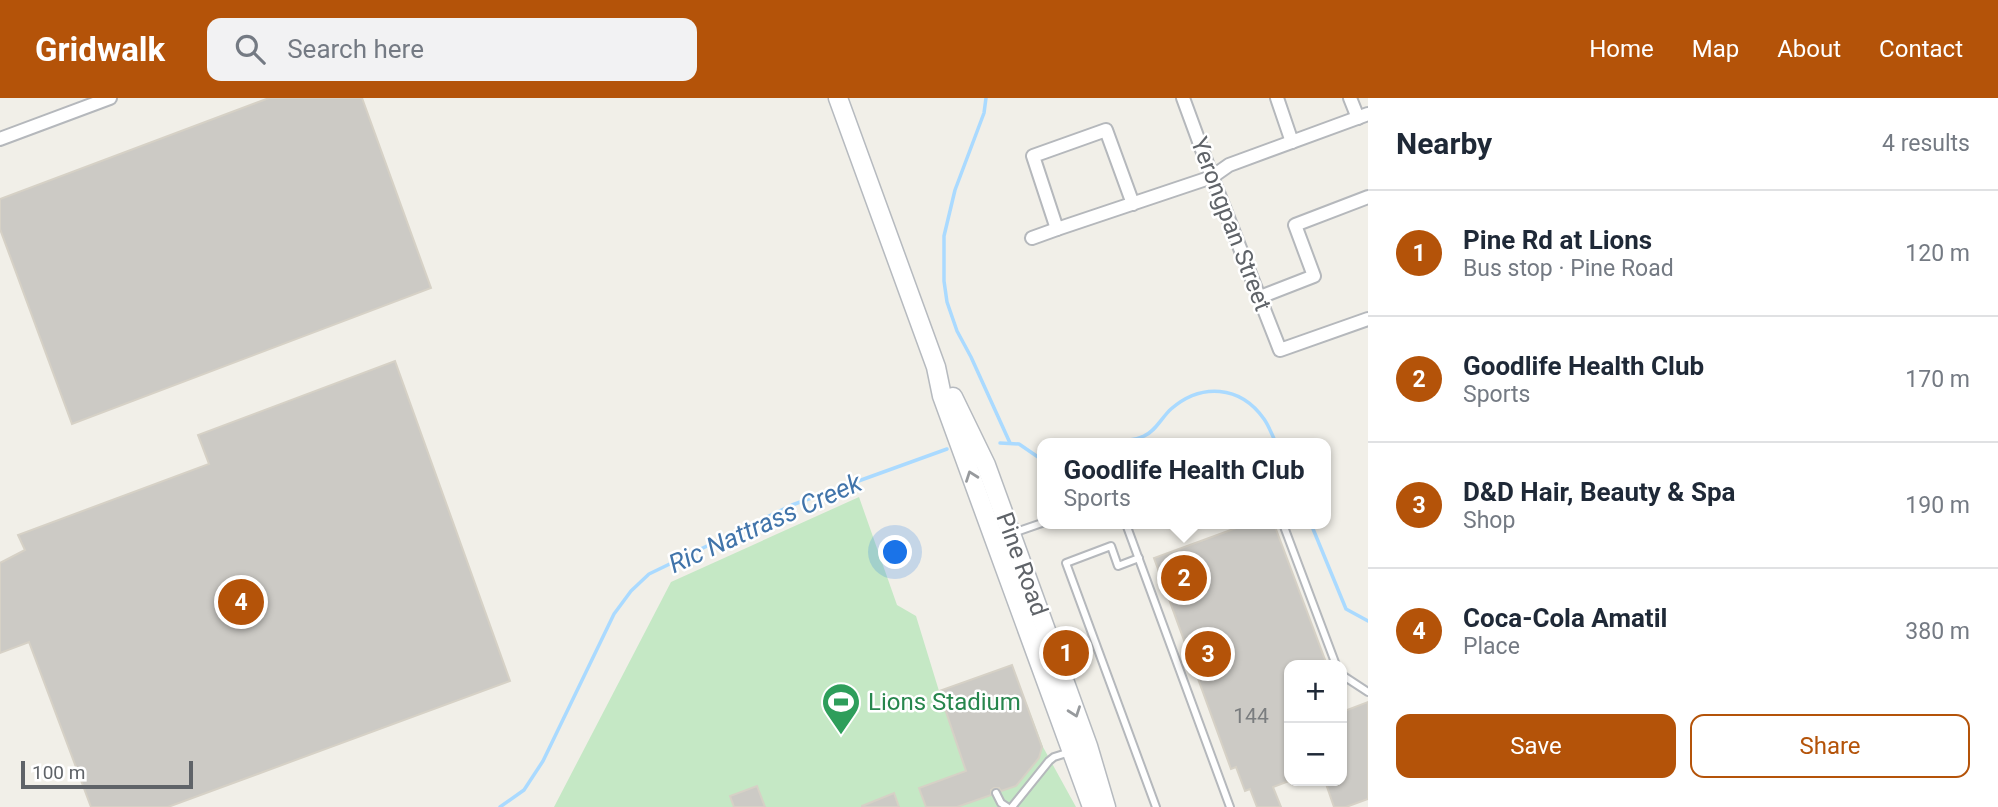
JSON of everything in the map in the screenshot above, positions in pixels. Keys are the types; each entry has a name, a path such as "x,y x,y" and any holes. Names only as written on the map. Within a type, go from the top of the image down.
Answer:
{"street":[{"path":"0,139 110,98"},
{"name":"Pine Road","path":"838,98 936,367 943,396 1003,537 1080,749 1106,807"},
{"name":"Yerongpan Street","path":"1183,98 1280,351 1368,319"},
{"path":"1277,98 1292,142"},
{"path":"1032,238 1212,177 1229,165 1363,116 1350,98"},
{"path":"1058,229 1033,156 1106,130 1133,204"},
{"path":"1260,297 1314,276 1295,225 1368,197"},
{"name":"Pine Road","path":"1080,749 1092,807"}],"lane":[{"path":"1003,537 1037,525"},
{"path":"1128,529 1230,807"},
{"path":"1285,529 1334,660"},
{"path":"1139,558 1118,566 1111,547 1066,563 1156,807"},
{"path":"1347,678 1368,692"},
{"path":"1012,807 1049,761 1080,749"},
{"path":"996,793 1001,803 1007,807"}],"green space":[{"path":"859,497 897,605 916,616 939,691 1012,665 1043,747 1076,807 554,807 671,582"}],"building":[{"path":"269,98 362,98 431,288 72,424 0,229 0,199"},
{"path":"395,361 510,681 168,807 91,807 29,642 0,653 0,563 25,550 18,535 209,464 198,435"},
{"path":"1233,529 1276,529 1325,660 1284,660 1284,783 1273,787 1281,807 1257,807 1250,789 1245,791 1236,767 1231,769 1154,558"},
{"path":"1012,665 1042,747 1039,758 1016,786 1001,791 994,788 991,795 957,807 926,807 919,788 966,771 939,691"},
{"path":"1368,702 1368,799 1346,807 1334,807 1327,786 1347,786 1347,710"},
{"path":"757,786 765,807 734,807 730,796"},
{"path":"894,793 899,807 862,807 862,806"}],"waterway":[{"path":"986,98 984,113 955,190 944,236 944,281 947,302 957,331 1010,443"},
{"name":"Ric Nattrass Creek","path":"1138,438 1148,434 1171,409 1183,401 1195,395 1220,391 1244,399 1266,422 1274,438"},
{"name":"Ric Nattrass Creek","path":"1000,443 1019,444 1037,456"},
{"name":"Ric Nattrass Creek","path":"500,807 524,790 543,761 614,614 631,591 649,574 792,505 947,449"},
{"name":"Ric Nattrass Creek","path":"1313,529 1346,609 1368,621"}],"place":[{"name":"Goodlife Health Club","path":"1184,578"},
{"name":"Coca-Cola Amatil","path":"241,602"},
{"name":"Pine Rd at Lions","path":"1066,653"},
{"name":"D&D Hair, Beauty & Spa","path":"1208,654"},
{"name":"Lions Stadium","path":"841,736"}]}
